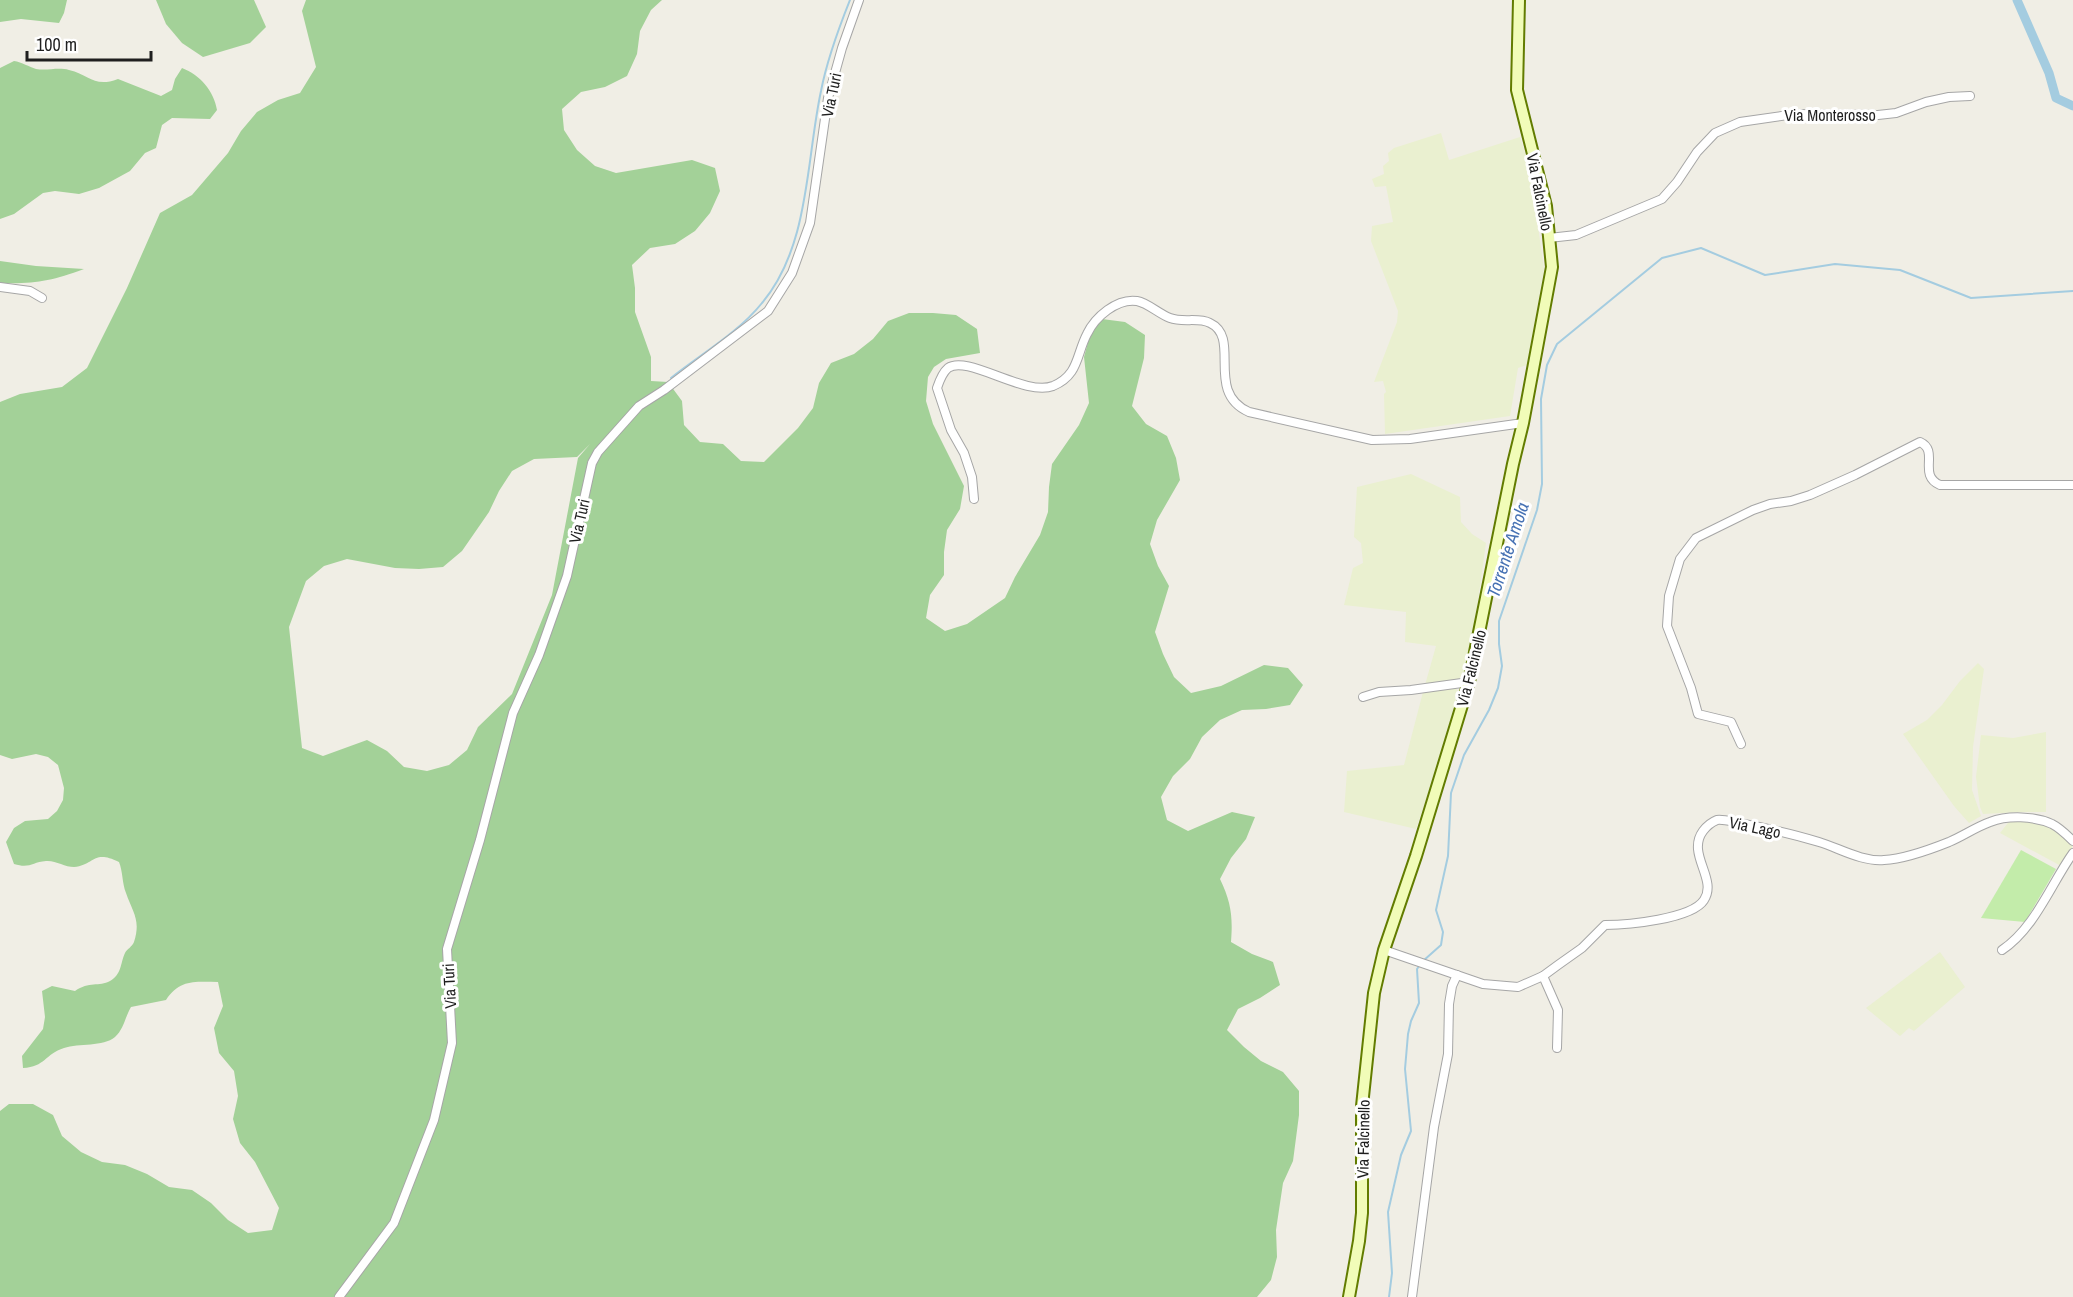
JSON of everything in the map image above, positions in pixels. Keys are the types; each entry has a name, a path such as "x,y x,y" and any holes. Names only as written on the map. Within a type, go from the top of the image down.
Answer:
{"street":[{"name":"Via Turi","path":"339,1297 394,1224 434,1119 452,1043 447,949 480,840 513,713 539,655 567,576 592,463 598,452 639,406 664,390 768,311 792,273 810,223 828,98 842,48 860,0"},
{"name":"Via Falcinello","path":"1349,1297 1362,1214 1362,1106 1374,993 1469,682 1523,423 1552,267 1546,206 1517,90 1519,0"},
{"name":"Via Monterosso","path":"1549,238 1576,235 1662,199 1677,182 1697,152 1715,133 1740,122 1795,114 1878,115 1896,113 1949,96 1970,96"},
{"path":"0,287 30,291 42,298"},
{"path":"974,499 972,477 951,430 937,388 945,372 949,368 964,365 1039,388 1053,386 1066,378 1077,365 1087,333 1103,314 1113,306 1128,302 1138,302 1171,319 1206,321 1217,328 1224,346 1226,388 1231,400 1239,408 1249,412 1372,440 1410,439 1523,423"},
{"path":"1741,744 1731,722 1698,714 1691,688 1667,626 1669,596 1680,560 1696,538 1753,510 1810,495 1855,475 1920,441 1929,449 1929,478 1940,485 2073,485"},
{"path":"1363,697 1379,692 1469,682"},
{"name":"Via Lago","path":"1388,952 1483,984 1507,987 1528,984 1582,948 1605,926 1646,922 1685,912 1703,903 1708,885 1699,860 1698,841 1707,826 1718,820 1752,825 1810,839 1881,861 1900,858 1950,842 1989,822 2001,819 2019,818 2045,821 2054,825 2073,841"},
{"path":"2002,950 2012,943 2031,918 2073,853"},
{"path":"1412,1297 1434,1127 1448,1054 1449,1004 1454,974"},
{"path":"1543,976 1558,1010 1557,1048"}],"green space":[{"path":"0,0 67,0 59,23 21,19 0,22"},
{"path":"156,0 254,0 266,27 250,43 203,57 182,43 166,24"},
{"path":"306,0 662,0 651,10 640,31 637,54 627,76 605,87 581,92 562,109 564,130 577,150 595,166 616,173 692,160 715,168 720,191 710,213 695,231 675,244 650,248 632,265 635,312 651,357 651,381 668,382 682,401 684,425 700,442 723,444 741,461 764,462 798,428 813,408 819,383 831,363 854,354 873,339 888,321 909,313 956,315 977,329 980,353 946,359 934,367 928,377 926,401 933,424 964,486 960,509 947,530 944,575 930,595 926,618 945,631 967,624 1005,598 1040,535 1048,512 1052,464 1079,425 1089,403 1084,357 1090,335 1102,319 1125,322 1145,335 1144,358 1132,406 1146,424 1167,436 1176,458 1180,480 1157,520 1150,544 1169,586 1155,632 1163,654 1174,677 1191,693 1221,686 1264,665 1288,668 1303,685 1290,705 1242,710 1220,720 1202,737 1190,759 1173,776 1161,797 1167,820 1188,831 1232,812 1255,817 1246,839 1231,858 1220,879 1230,909 1231,942 1252,954 1273,962 1280,985 1238,1009 1227,1030 1261,1061 1283,1072 1299,1091 1299,1115 1293,1161 1283,1183 1276,1230 1277,1257 1271,1280 1257,1297 0,1297 0,1111 9,1104 33,1104 53,1115 62,1136 81,1152 102,1162 125,1165 169,1187 192,1190 211,1203 228,1220 248,1233 272,1230 279,1208 255,1162 240,1143 233,1119 238,1096 234,1071 219,1053 214,1028 223,1006 218,982 189,983 177,988 166,1000 131,1007 120,1030 110,1040 98,1044 64,1048 41,1063 23,1068 22,1056 43,1029 45,1017 42,991 52,986 75,991 85,986 110,981 117,975 125,953 134,942 137,928 119,862 99,857 74,867 49,861 27,866 19,865 14,864 6,842 14,828 25,821 48,819 57,811 63,800 64,788 58,765 48,757 36,754 12,759 0,755 0,402 20,394 62,387 87,368 127,288 160,213 192,195 228,153 241,131 257,112 278,100 300,93 316,67 302,11","holes":["590,444 578,458 552,595 512,694 478,727 467,750 449,765 427,771 404,767 387,751 367,740 323,756 302,748 289,627 306,581 324,566 347,559 395,568 443,567 462,551 489,512 512,471 534,459 577,457"]},
{"path":"14,61 36,69 69,70 97,81 118,79 161,96 172,90 175,79 182,68 205,84 213,96 217,110 210,119 172,118 162,125 156,148 145,153 130,171 99,188 79,194 55,191 43,193 14,214 0,219 0,68"},
{"path":"1441,133 1449,160 1520,137 1530,169 1544,269 1527,365 1518,368 1510,416 1385,434 1384,394 1386,392 1383,381 1374,382 1397,322 1398,311 1371,241 1372,226 1393,222 1386,186 1375,187 1372,179 1384,174 1383,166 1389,161 1388,153 1394,148"},
{"path":"0,261 84,269 43,281 0,283"},
{"path":"1411,474 1460,497 1461,522 1472,534 1486,543 1470,658 1464,672 1458,680 1425,685 1436,646 1405,642 1406,612 1344,605 1353,568 1363,563 1361,543 1354,537 1357,487"},
{"path":"1978,663 1984,669 1973,747 1972,790 1981,816 1969,823 1954,806 1903,734 1927,720"},
{"path":"1455,688 1462,694 1416,829 1344,812 1347,771 1404,765 1423,692"},
{"path":"2046,732 2046,812 1983,814 1976,777 1981,735 2013,738"},
{"path":"2011,819 2044,824 2057,829 2073,845 2061,866 2000,833"},
{"path":"2021,850 2056,869 2025,922 1981,918"},
{"path":"1940,952 1965,987 1914,1031 1909,1028 1900,1036 1866,1008"}],"waterway":[{"path":"671,378 742,324 762,303 778,280 798,229 823,79 850,0"},
{"path":"2017,0 2049,73 2056,98 2073,106"},
{"name":"Torrente Amola","path":"1423,961 1441,945 1443,932 1436,910 1448,856 1451,793 1464,755 1489,710 1498,688 1502,666 1499,621 1537,510 1542,484 1541,399 1547,365 1557,344 1662,258 1701,248 1765,275 1835,264 1900,270 1971,298 2073,291"},
{"name":"Torrente Amola","path":"1389,1297 1392,1273 1388,1212 1401,1155 1411,1131 1405,1069 1408,1034 1419,1003 1417,969 1420,965"}]}
